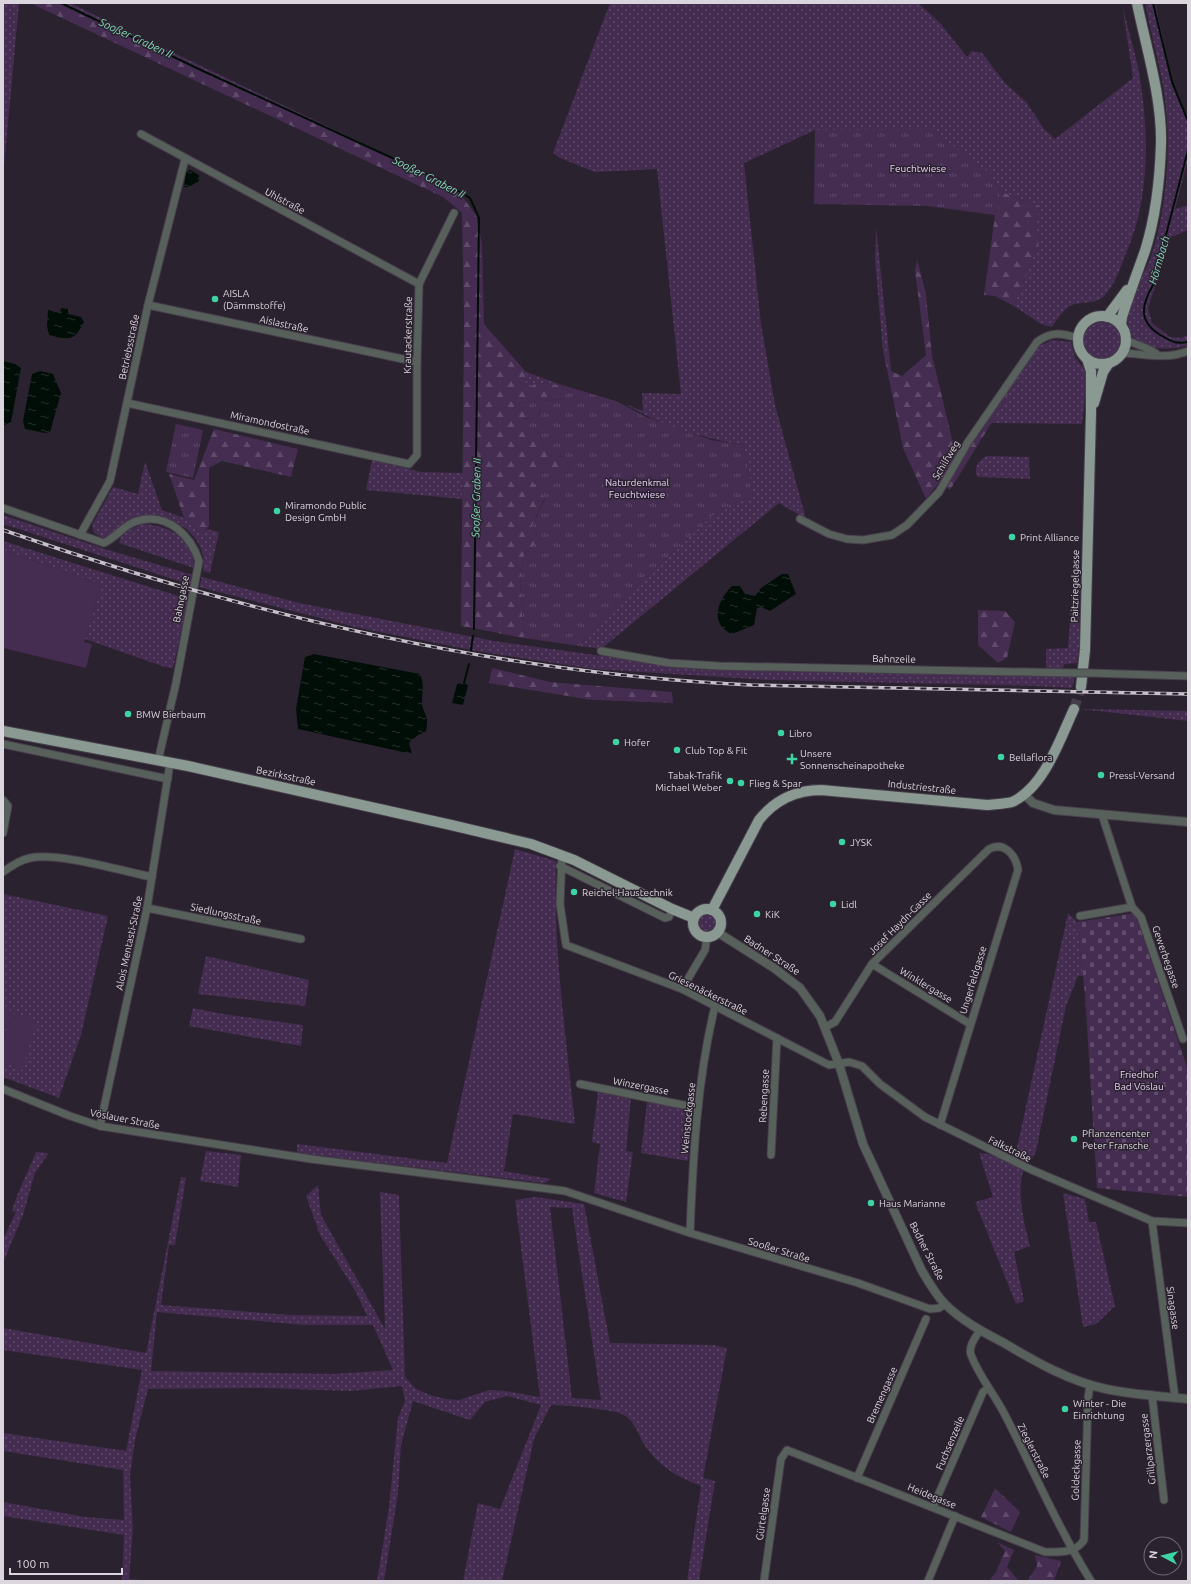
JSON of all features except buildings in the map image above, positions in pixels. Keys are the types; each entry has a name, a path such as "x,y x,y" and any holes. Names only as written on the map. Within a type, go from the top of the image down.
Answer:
{"main road":[{"path":"1121,325 1134,278 1145,250 1153,219 1158,185 1161,142 1158,104 1137,3"},
{"path":"1107,317 1134,278"},
{"path":"1099,316 1115,320 1121,325 1126,338 1123,353 1109,363 1098,364 1087,359 1080,350 1078,338 1080,330 1088,321 1099,316"},
{"name":"Paitzriegelgasse","path":"1080,688 1085,650 1091,412 1091,371 1087,359"},
{"name":"Paitzriegelgasse","path":"1091,412 1103,372 1109,363"},
{"path":"1024,794 1041,776 1074,709"},
{"name":"Bezirksstraße","path":"3,731 170,763 480,831 531,844 562,855"},
{"name":"Industriestraße","path":"712,910 759,820 768,809 780,800 800,791 821,790 987,805 1011,802 1024,794"},
{"path":"562,855 672,909 694,918"},
{"path":"712,910 719,916 720,920 717,932 707,937 702,936 695,931 693,922 694,918 700,911 712,910"}],"street":[{"name":"Uhlstraße","path":"141,134 419,284"},
{"name":"Betriebsstraße","path":"80,535 110,481 148,305 185,159"},
{"name":"Krautackerstraße","path":"409,464 417,454 419,284 454,213"},
{"name":"Aislastraße","path":"148,305 417,362"},
{"name":"Schilfweg","path":"800,519 829,534 847,539 863,540 892,535 907,524 939,492 968,442 1037,342 1048,335 1059,332 1078,338"},
{"path":"1126,338 1138,346 1152,350 1158,355"},
{"path":"1123,353 1149,357 1158,355 1174,355 1188,351"},
{"name":"Miramondostraße","path":"127,403 409,464"},
{"path":"3,508 80,535"},
{"name":"Bahngasse","path":"80,535 104,543 114,539 126,527 140,520 154,520 169,524 180,530 188,537 195,548 199,560 176,683 158,761"},
{"name":"Bahnzeile","path":"601,651 669,662 719,666 1188,676"},
{"path":"3,744 168,779"},
{"name":"Alois Mentasti-Straße","path":"100,1126 147,908 170,763"},
{"path":"1024,794 1033,803 1054,810 1188,822"},
{"path":"3,800 8,806 3,833"},
{"name":"Gewerbegasse","path":"1102,815 1132,907 1141,917 1183,1039"},
{"name":"Josef Haydn-Gasse","path":"826,1027 835,1022 872,964 989,849 995,846 1002,847"},
{"name":"Ungerfeldgasse","path":"940,1125 1018,870 1017,862 1010,852 1002,847"},
{"path":"562,855 560,866 665,918 669,917 672,909"},
{"path":"3,872 13,864 30,858 53,857 152,877"},
{"name":"Griesenäckerstraße","path":"560,866 560,904 566,945 682,989 828,1065 839,1064"},
{"path":"1080,916 1132,907"},
{"name":"Siedlungsstraße","path":"147,908 300,940"},
{"name":"Badner Straße","path":"717,932 774,968 800,988 820,1016 826,1027 839,1064 863,1144 921,1269 933,1289 945,1304 980,1330 1062,1374 1090,1385 1116,1391 1188,1399"},
{"path":"682,989 705,950 707,937"},
{"name":"Winklergasse","path":"872,964 970,1024"},
{"name":"Weinstockgasse","path":"690,1233 693,1155 698,1108 706,1042 715,1006"},
{"name":"Rebengasse","path":"771,1155 777,1038"},
{"name":"Falkstraße","path":"839,1064 849,1062 862,1066 906,1104 940,1125 1032,1170 1152,1221 1188,1223"},
{"name":"Winzergasse","path":"580,1084 698,1108"},
{"name":"Vöslauer Straße","path":"3,1089 70,1116 100,1126 311,1159 565,1191 608,1206"},
{"name":"Sooßer Straße","path":"608,1206 690,1233 858,1283 930,1309 939,1308 945,1304"},
{"name":"Sinagasse","path":"1152,1221 1176,1398"},
{"name":"Bremengasse","path":"857,1478 926,1319"},
{"name":"Zieglerstraße","path":"980,1330 971,1347 971,1354 988,1388 1003,1411 1072,1550 1091,1581"},
{"name":"Goldeckgasse","path":"1072,1550 1080,1546 1084,1540 1088,1398 1090,1385"},
{"name":"Fuchsenzeile","path":"933,1507 983,1392 988,1388"},
{"name":"Grillparzergasse","path":"1152,1396 1164,1500"},
{"name":"Heidegasse","path":"785,1451 933,1507 1045,1552 1072,1550"},
{"name":"Gürtelgasse","path":"764,1581 781,1459 785,1451"},
{"path":"928,1581 955,1516"}],"green space":[{"path":"3,3 19,3 3,178"},
{"path":"30,3 56,3 456,188 476,215 482,244 484,324 526,372 526,390 536,383 562,385 564,399 518,403 541,408 537,419 522,418 538,432 549,455 564,457 571,468 552,486 532,526 540,540 524,555 520,582 524,638 461,626 464,317 462,213 443,197"},
{"path":"56,3 70,3 456,188"},
{"path":"610,3 918,3 940,23 967,57 972,51 982,53 1005,83 1027,103 1044,129 1055,139 1133,78 1122,3 1141,81 1146,134 1146,155 1142,196 1133,237 1114,282 1108,292 1097,301 1072,305 1066,309 1052,327 1041,324 1014,306 1040,240 1035,228 1040,206 1001,192 990,173 815,130 744,163 761,324 775,405 806,519 779,503 601,649 580,646 612,609 712,516 730,505 753,497 744,445 697,435 667,425 625,404 643,411 642,393 681,394 657,169 595,172 560,158 553,153"},
{"path":"1145,3 1155,3 1172,81 1188,118 1188,159 1175,209 1188,205 1188,230 1171,237 1148,308 1152,323 1170,337 1181,338 1188,335 1188,345 1167,349 1145,345 1134,338 1128,324 1127,317 1131,301 1149,262 1157,237 1166,180 1168,149 1167,118 1163,86"},
{"name":"Feuchtwiese","path":"930,129 990,173 1001,192 995,215 927,206 814,204 815,130"},
{"path":"1001,192 1040,206 1035,228 1040,240 1014,306 995,296 984,295 995,215"},
{"path":"876,226 889,352 883,350 875,260"},
{"path":"917,259 926,294 932,355 952,439 961,449 949,470 926,499 903,448 883,350 889,352 891,371 902,376 926,355 915,271"},
{"path":"1102,322 1112,325 1118,331 1121,341 1118,351 1112,357 1102,360 1092,357 1086,351 1083,341 1086,331 1092,325"},
{"path":"1052,340 1071,342 1075,358 1084,368 1087,377 1082,424 990,423 1005,401 1010,387 1033,349"},
{"path":"526,372 562,385 536,383 525,391"},
{"name":"Naturdenkmal Feuchtwiese","path":"562,385 616,401 646,417 711,440 744,445 753,497 730,505 712,516 612,609 580,646 524,638 520,582 524,555 540,540 532,526 545,499 532,481 541,465 562,473 571,468 564,457 549,455 538,432 521,418 537,419 541,409 516,403 564,399"},
{"path":"1010,387 1005,401 950,490 946,487 998,401"},
{"path":"176,424 203,430 193,478 166,472"},
{"path":"214,429 298,449 291,477 222,461 209,468 209,526 202,534 184,518 169,474 194,480"},
{"path":"987,456 1029,457 1030,479 978,477 976,474 977,465"},
{"path":"372,460 421,472 463,473 462,499 366,490"},
{"path":"145,462 162,510 184,518 202,534 207,529 219,532 210,573 203,571 203,556 200,546 194,537 177,523 167,519 145,515 130,519 112,534 103,538 94,533 92,525 113,487 138,494"},
{"path":"3,515 105,549 193,575 191,585 3,524"},
{"path":"142,524 162,527 178,536 190,549 194,568 119,543 120,539 125,533"},
{"path":"3,541 188,599 173,668 165,667 85,639 102,585 3,550"},
{"path":"3,550 102,585 84,642 92,644 86,668 3,648"},
{"path":"1075,552 1080,552 1079,648 1077,663 1065,664 1062,669 1046,669 1046,649 1068,648"},
{"path":"202,577 299,603 494,641 705,670 976,675 994,674 1075,677 1072,688 768,680 594,669 482,652 355,627 199,587"},
{"path":"978,610 1005,611 1015,622 1007,658 998,663 978,645"},
{"path":"492,668 550,682 672,692 673,703 592,700 489,683"},
{"path":"1080,709 1188,711 1188,721"},
{"path":"515,849 556,861 556,926 558,959 575,1124 513,1114 504,1171 551,1179 545,1183 297,1153 297,1144 447,1163"},
{"path":"3,894 108,916 81,1035 59,1098 3,1077"},
{"path":"1068,913 1077,922 1083,976 1078,976 1066,1006 1036,1151 1022,1175 1021,1202 1030,1246 1014,1252 1024,1301 1016,1304 975,1202 993,1197 979,1153 1015,1157"},
{"name":"Friedhof Bad Vöslau","path":"1135,913 1188,1070 1188,1197 1097,1188 1085,994 1077,922"},
{"path":"707,914 713,917 716,923 713,929 707,932 701,929 698,923 701,917"},
{"path":"206,956 309,980 305,1006 198,994"},
{"path":"3,1006 10,1008 3,1037"},
{"path":"193,1008 223,1014 303,1025 301,1046 189,1026"},
{"path":"11,1013 36,1020 23,1070 3,1063 3,1041"},
{"path":"598,1092 631,1099 626,1151 633,1152 626,1202 594,1193 600,1144 592,1142"},
{"path":"647,1102 687,1110 692,1117 688,1161 641,1153"},
{"path":"206,1151 241,1155 238,1187 200,1181"},
{"path":"36,1152 49,1153 35,1173 23,1215 3,1263 3,1239 16,1212 12,1211 14,1203"},
{"path":"181,1177 186,1178 175,1245 169,1245 161,1305 291,1315 367,1316 356,1292 320,1235 306,1196 318,1185 321,1215 385,1329 380,1192 399,1195 405,1377 416,1389 430,1395 446,1399 459,1400 489,1390 540,1397 515,1200 535,1197 584,1204 610,1343 713,1345 727,1348 703,1478 715,1481 699,1581 687,1581 701,1486 679,1476 660,1463 645,1446 632,1422 624,1415 600,1409 551,1405 534,1439 502,1581 463,1581 478,1503 500,1509 541,1405 507,1396 485,1402 470,1420 413,1401 401,1445 398,1493 384,1581 377,1581 389,1507 398,1418 405,1401 402,1386 350,1391 263,1388 148,1389 135,1440 130,1475 133,1529 129,1579 155,1581 122,1581 124,1535 3,1516 3,1502 85,1517 124,1520 123,1470 3,1451 3,1433 126,1451 142,1370 3,1350 3,1328 146,1353","holes":["550,1207 572,1208 601,1400 572,1398","157,1312 304,1325 373,1325 393,1370 335,1374 151,1371"]},
{"path":"1063,1193 1085,1199 1089,1222 1096,1222 1115,1306 1096,1324 1083,1327"},
{"path":"995,1488 1020,1512 1011,1532 981,1517"},
{"path":"997,1542 1014,1550 1007,1567 1019,1581 989,1581 996,1572 1005,1551"},
{"path":"1035,1555 1061,1561 1054,1581 1027,1581 1037,1566"}],"water":[{"path":"190,170 199,175 199,181 189,187 184,187 186,172"},
{"path":"61,308 68,309 68,314 81,317 84,322 77,333 70,338 49,335 47,326 48,310 60,313"},
{"path":"3,361 15,364 21,368 11,422 3,426"},
{"path":"40,371 53,374 61,393 50,432 45,433 25,429 23,421 32,374"},
{"path":"782,574 788,574 796,594 770,611 761,607 757,608 754,625 732,634 725,630 720,624 718,618 719,605 722,598 732,586 740,586 745,594 755,596 761,588"},
{"path":"314,654 420,674 423,685 422,702 427,718 427,726 426,732 418,735 409,743 412,754 298,729 296,709 305,657"},
{"path":"462,683 468,685 463,705 452,703 457,684"}],"waterway":[{"name":"Sooßer Graben II","path":"61,3 203,71 440,180 470,198 479,218 474,629"},
{"name":"Hörmbach","path":"1153,3 1172,82 1188,121"},
{"name":"Hörmbach","path":"1188,150 1153,285 1144,307 1145,319 1154,331 1174,342 1188,342"},
{"path":"471,650 473,636"},
{"path":"464,683 469,664"}],"tunnel":[{"path":"1074,709 1081,687"}],"railway":[{"path":"3,530 186,588 278,613 465,653 560,668 655,678 751,685 1188,694"}],"place":[{"name":"AISLA (Dämmstoffe)","path":"215,299"},
{"name":"Miramondo Public Design GmbH","path":"277,511"},
{"name":"Print Alliance","path":"1012,537"},
{"name":"BMW Bierbaum","path":"128,714"},
{"name":"Libro","path":"781,733"},
{"name":"Hofer","path":"616,742"},
{"name":"Club Top & Fit","path":"677,750"},
{"name":"Bellaflora","path":"1001,757"},
{"name":"Unsere Sonnenscheinapotheke","path":"792,759"},
{"name":"Pressl-Versand","path":"1101,775"},
{"name":"Tabak-Trafik Michael Weber","path":"730,781"},
{"name":"Flieg & Spar","path":"741,783"},
{"name":"JYSK","path":"842,842"},
{"name":"Reichel-Haustechnik","path":"574,892"},
{"name":"Lidl","path":"833,904"},
{"name":"KiK","path":"757,914"},
{"name":"Pflanzencenter Peter Fransche","path":"1074,1139"},
{"name":"Haus Marianne","path":"871,1203"},
{"name":"Winter - Die Einrichtung","path":"1065,1409"}]}
